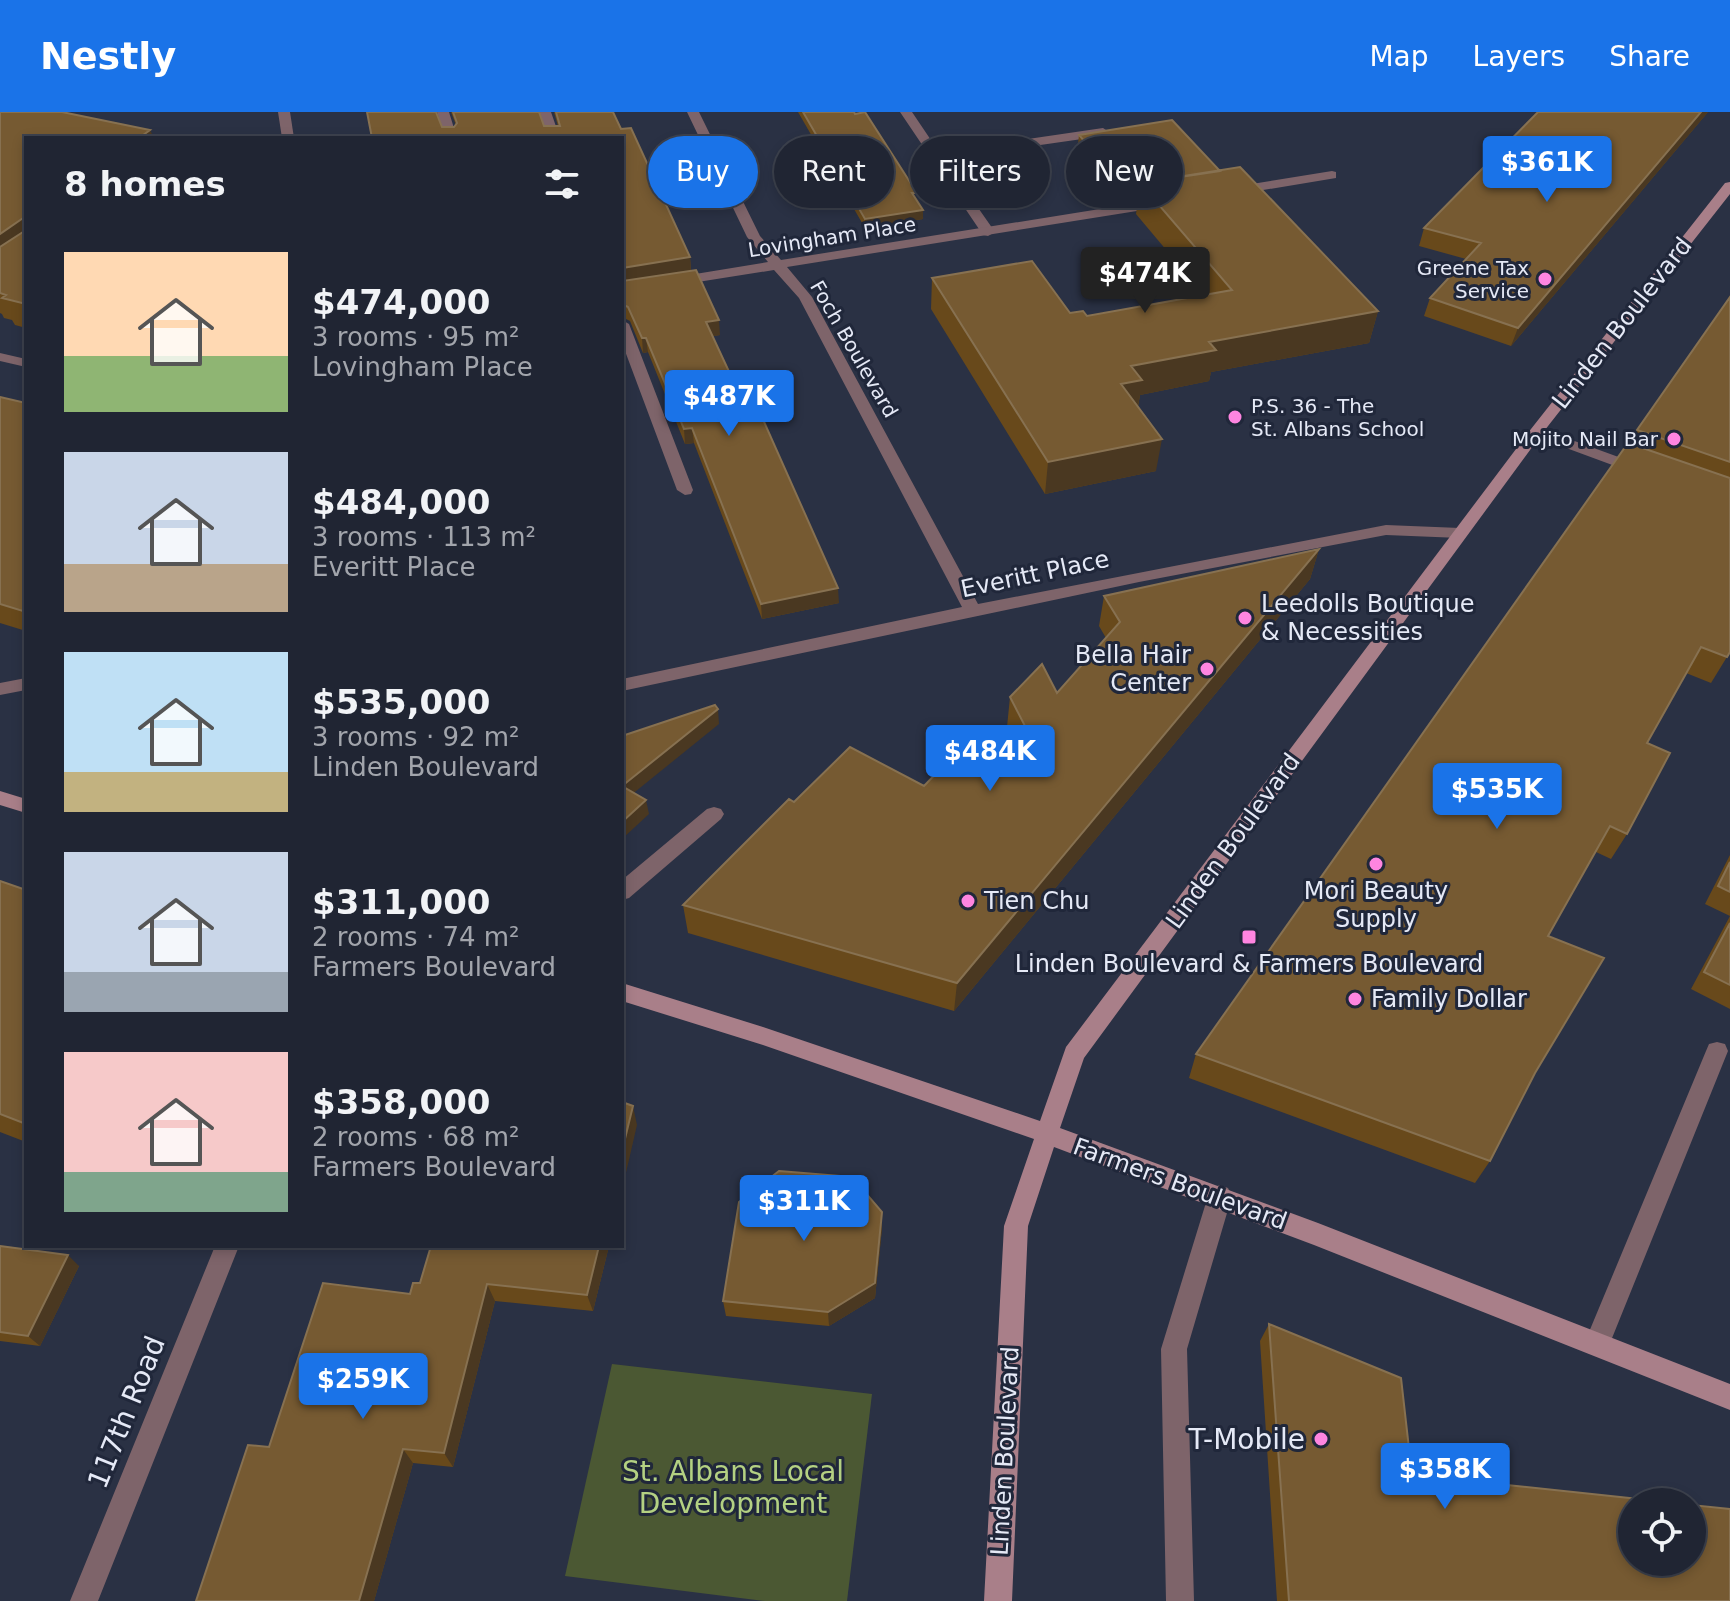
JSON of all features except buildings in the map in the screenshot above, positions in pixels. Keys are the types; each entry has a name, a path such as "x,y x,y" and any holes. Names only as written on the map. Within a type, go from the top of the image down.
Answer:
{"main road":[{"name":"Linden Boulevard","path":"998,1601 1016,1226 1074,1054 1536,432 1730,186"},
{"path":"0,798 24,805"},
{"name":"Farmers Boulevard","path":"624,993 1220,1196 1730,1397"}],"street":[{"path":"284,112 288,136"},
{"path":"443,112 450,136"},
{"path":"545,112 553,136"},
{"name":"Foch Boulevard","path":"693,112 754,237 805,297 973,611"},
{"path":"906,112 922,136"},
{"path":"1050,140 1116,130"},
{"path":"1224,193 1332,175"},
{"path":"972,208 988,232"},
{"name":"Lovingham Place","path":"624,290 1130,208"},
{"path":"624,329 685,490"},
{"path":"0,357 24,363"},
{"path":"1536,432 1658,477"},
{"name":"Everitt Place","path":"624,685 1139,576 1386,530 1460,533"},
{"path":"0,689 24,684"},
{"path":"624,890 714,814"},
{"path":"1597,1344 1717,1051"},
{"path":"1180,1601 1174,1349 1220,1196"},
{"name":"117th Road","path":"84,1601 226,1248"}],"green space":[{"name":"St. Albans Local Development","path":"612,1364 872,1394 847,1601 765,1601 565,1576"}],"place":[{"name":"Greene Tax Service","path":"1545,279"},
{"name":"P.S. 36 - The St. Albans School","path":"1235,417"},
{"name":"Mojito Nail Bar","path":"1674,439"},
{"name":"Leedolls Boutique & Necessities","path":"1245,618"},
{"name":"Bella Hair Center","path":"1207,669"},
{"name":"Mori Beauty Supply","path":"1376,864"},
{"name":"Tien Chu","path":"968,901"},
{"name":"Linden Boulevard & Farmers Boulevard","path":"1249,937"},
{"name":"Family Dollar","path":"1355,999"},
{"name":"T-Mobile","path":"1321,1439"}]}
